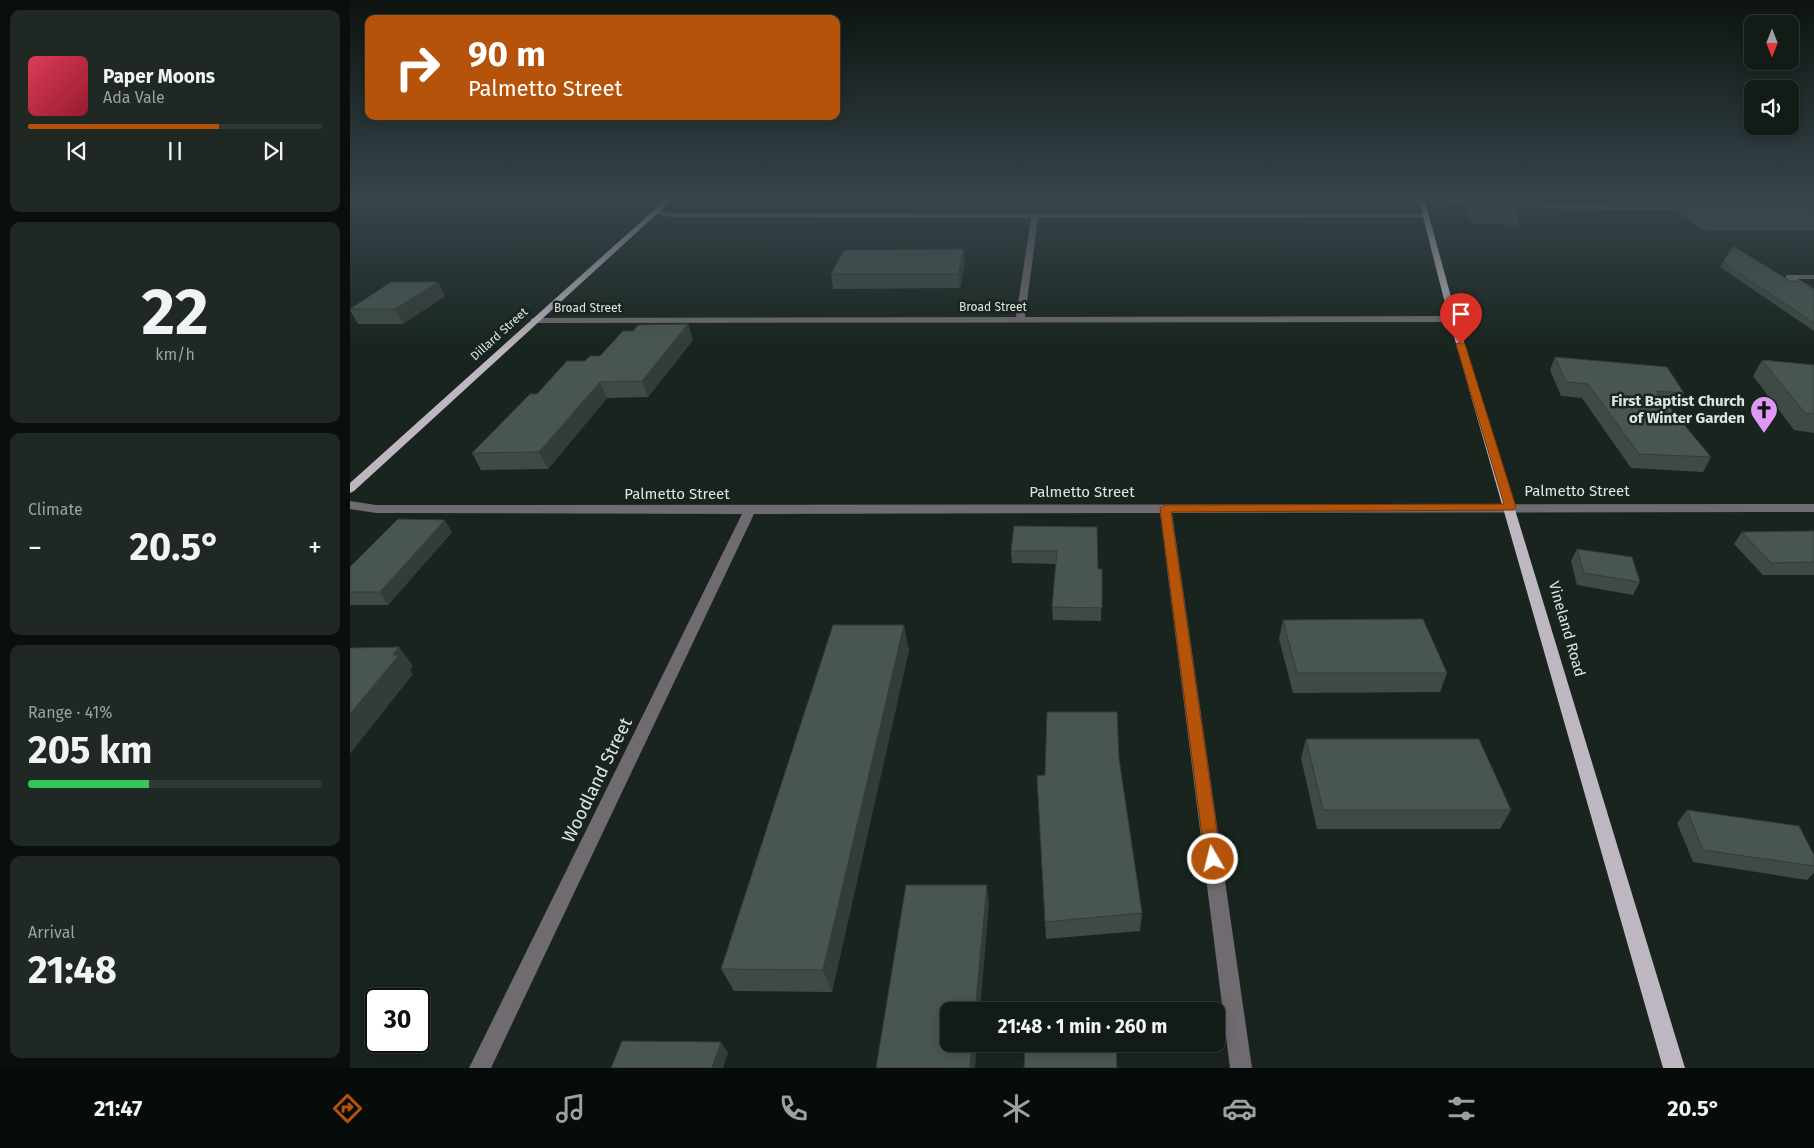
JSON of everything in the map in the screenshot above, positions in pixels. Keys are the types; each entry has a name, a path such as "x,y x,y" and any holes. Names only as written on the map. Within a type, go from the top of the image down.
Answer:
{"main road":[{"name":"Dillard Street","path":"350,489 613,251"},
{"name":"Vineland Road","path":"1435,251 1453,319 1674,1068"}],"street":[{"path":"1020,319 1030,251"},
{"path":"1814,277 1789,277 1814,293"},
{"name":"Broad Street","path":"534,321 1453,319"},
{"name":"Palmetto Street","path":"350,505 376,509 750,510 1510,507 1814,508"},
{"path":"1165,508 1242,1068"},
{"name":"Woodland Street","path":"480,1068 750,510"}],"building":[{"path":"844,251 964,251 958,274 831,274"},
{"path":"1730,251 1741,251 1790,281 1798,281 1814,290 1814,323 1723,262"},
{"path":"391,282 438,282 395,309 350,309"},
{"path":"688,324 642,381 600,382 539,452 472,453 530,394 537,394 567,361 585,361 590,356 600,356 623,331 633,331 638,325"},
{"path":"1555,357 1667,367 1684,393 1656,391 1711,457 1639,454 1588,384 1566,382"},
{"path":"1762,360 1814,365 1814,414 1805,413"},
{"path":"398,519 445,520 380,592 350,592 350,567"},
{"path":"1014,526 1097,527 1098,569 1102,569 1102,608 1052,607 1057,551 1011,551"},
{"path":"1814,531 1814,562 1771,563 1742,532"},
{"path":"1577,549 1632,557 1640,582 1584,573"},
{"path":"1423,619 1447,673 1297,673 1283,620"},
{"path":"833,625 904,625 823,970 721,969"},
{"path":"399,647 393,655 399,655 350,714 350,648"},
{"path":"1047,712 1117,712 1119,759 1142,913 1045,922 1037,776 1045,775"},
{"path":"1306,739 1479,739 1511,810 1323,810"},
{"path":"1687,810 1799,826 1814,855 1814,866 1703,850"},
{"path":"906,885 987,885 976,1002 940,1002 940,1052 971,1052 970,1068 876,1068"},
{"path":"622,1041 721,1042 712,1068 611,1068"},
{"path":"1025,1052 1116,1052 1117,1068 1024,1068"}],"place":[{"name":"First Baptist Church of Winter Garden","path":"1764,434"}],"route":[{"path":"1213,859 1165,508 1510,507 1461,344"}]}
